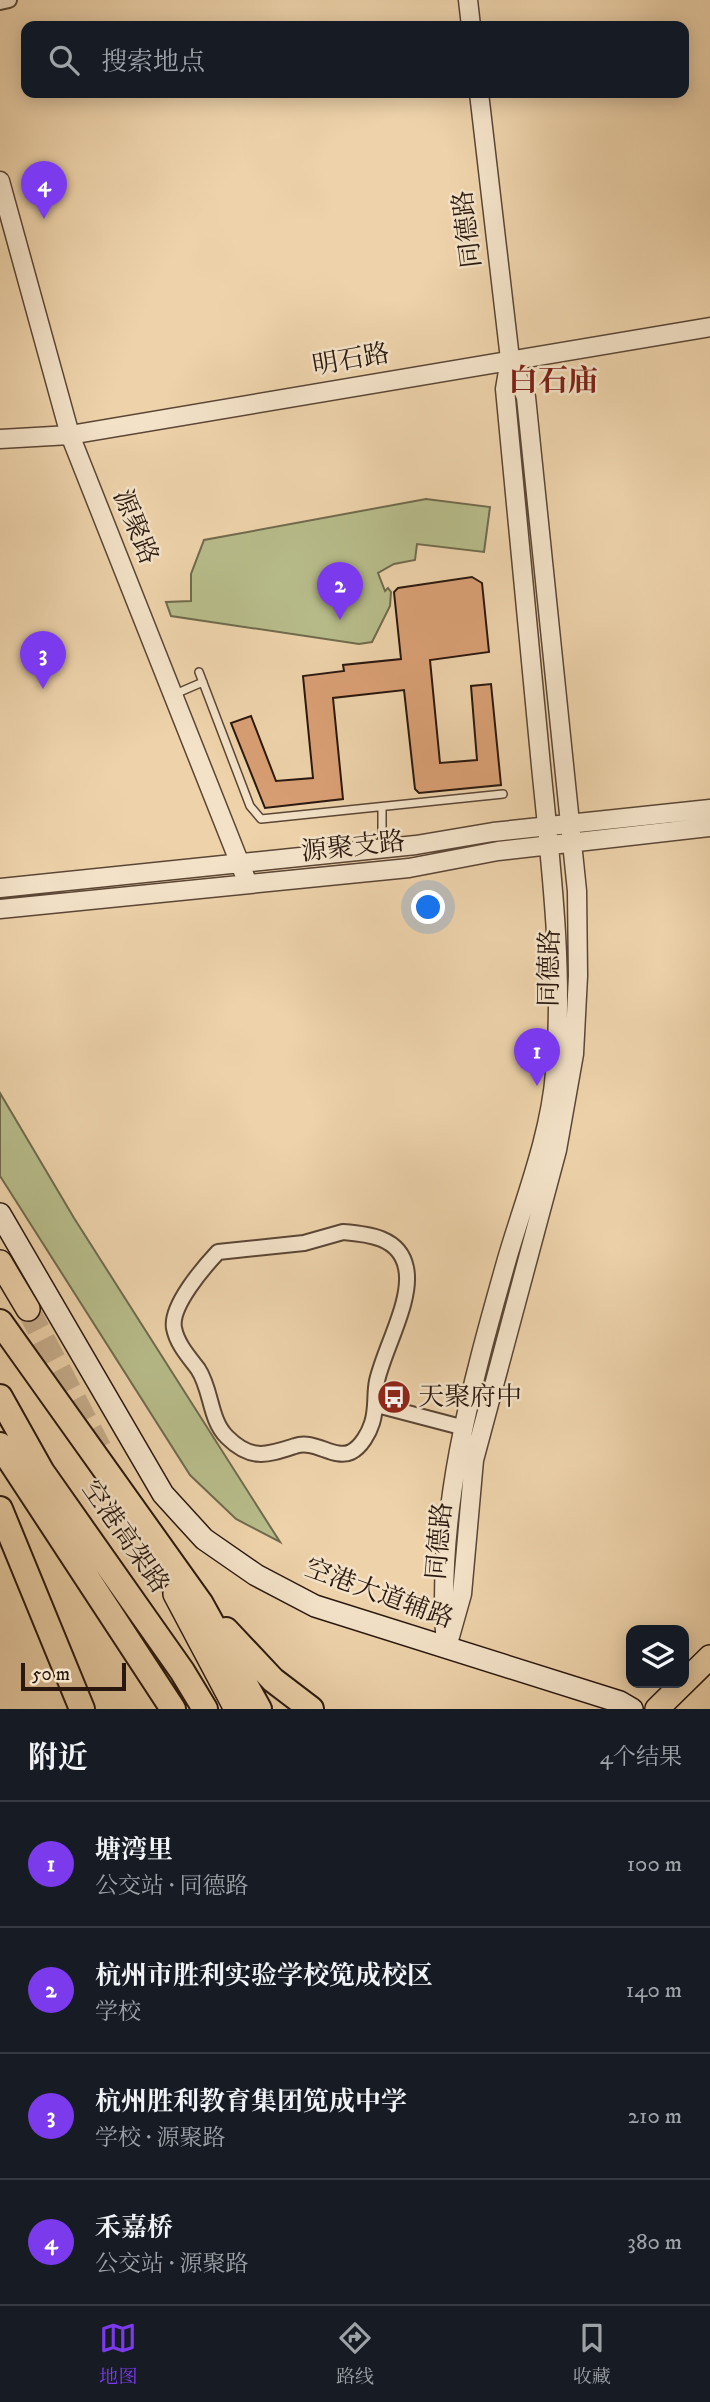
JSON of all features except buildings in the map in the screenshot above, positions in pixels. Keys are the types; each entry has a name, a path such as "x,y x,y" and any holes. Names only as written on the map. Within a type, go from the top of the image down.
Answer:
{"highway":[{"path":"0,1322 201,1604 259,1709"},
{"name":"空港高架路","path":"0,1396 42,1472 182,1671 205,1709"},
{"name":"空港高架路","path":"0,1445 173,1709"},
{"path":"0,1509 82,1709"},
{"path":"201,1604 273,1680 311,1709"}],"main road":[{"name":"空港大道辅路","path":"0,1214 163,1494 204,1539 256,1575 315,1606 620,1702 632,1709"},
{"path":"0,1262 28,1309"},
{"path":"175,1594 236,1709"},
{"path":"657,1709 710,1657"}],"street":[{"path":"0,2 9,0"},
{"path":"468,0 470,21"},
{"name":"同德路","path":"446,1648 443,1608 445,1570 461,1427 540,1152 555,1075 558,989 549,845 505,389 510,359 480,98"},
{"name":"源聚路","path":"0,181 70,435 248,884"},
{"name":"明石路","path":"0,439 70,435 710,327"},
{"name":"同德路","path":"446,1648 462,1594 474,1461 557,1150 575,1054 578,976 572,842 526,397 510,359"},
{"name":"源聚支路","path":"0,888 382,848 547,825 710,809"},
{"name":"源聚支路","path":"0,909 409,868 549,845 710,827"},
{"path":"343,1232 383,1238 399,1251 407,1268 405,1296 376,1384 377,1405 364,1440 351,1452 341,1454 309,1443 272,1455 257,1454 241,1448 217,1423 203,1377 179,1342 173,1327 175,1315 193,1280 218,1252 304,1243 343,1232"},
{"path":"377,1405 461,1427"}],"lane":[{"path":"199,672 250,806 258,817 267,819 503,794"},
{"path":"173,695 203,682"},
{"path":"382,807 382,848"}],"green space":[{"path":"426,499 490,507 484,552 417,544 415,560 394,564 378,573 385,591 388,588 391,592 390,606 372,642 359,644 171,616 166,602 191,601 191,574 204,540"},
{"path":"0,1093 74,1218 280,1542 236,1519 190,1475 0,1176"}],"tunnel":[{"path":"28,1309 100,1448"},
{"path":"151,1547 175,1594"}],"place":[{"name":"禾嘉桥","path":"44,219"},
{"name":"杭州市胜利实验学校笕成校区","path":"340,620"},
{"name":"杭州胜利教育集团笕成中学","path":"43,689"},
{"name":"塘湾里","path":"537,1086"},
{"name":"天聚府中","path":"394,1397"}],"district":[{"name":"白石庙","path":"553,381"}]}
